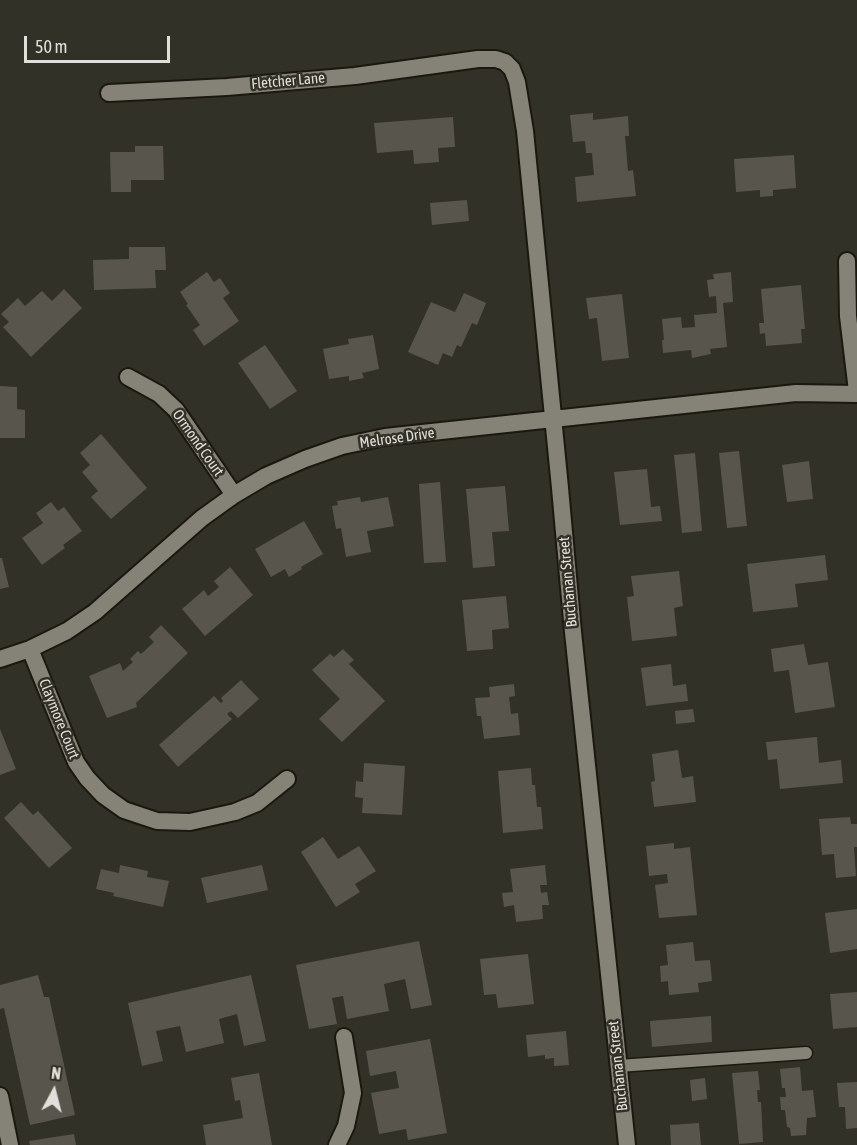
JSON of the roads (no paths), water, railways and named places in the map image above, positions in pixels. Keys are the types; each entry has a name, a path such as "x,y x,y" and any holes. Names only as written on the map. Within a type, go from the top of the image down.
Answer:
{"street":[{"name":"Buchanan Street","path":"467,60 496,58 505,62 512,69 517,82 525,131 596,866 627,1145"},
{"name":"Fletcher Lane","path":"109,93 227,87 355,76 467,60"},
{"path":"847,261 848,316 857,393"},
{"name":"Ormond Court","path":"128,377 159,394 176,410 234,495"},
{"name":"Melrose Drive","path":"0,659 30,649 67,631 95,612 202,518 234,495 266,476 342,446 385,437 796,393 857,393"},
{"name":"Claymore Court","path":"30,649 76,762 103,795 124,810 157,821 190,822 235,812 270,793 287,779"},
{"path":"337,1145 350,1115 353,1094 344,1037"},
{"path":"0,1096 10,1145"}],"lane":[{"path":"618,1066 806,1053"}]}
